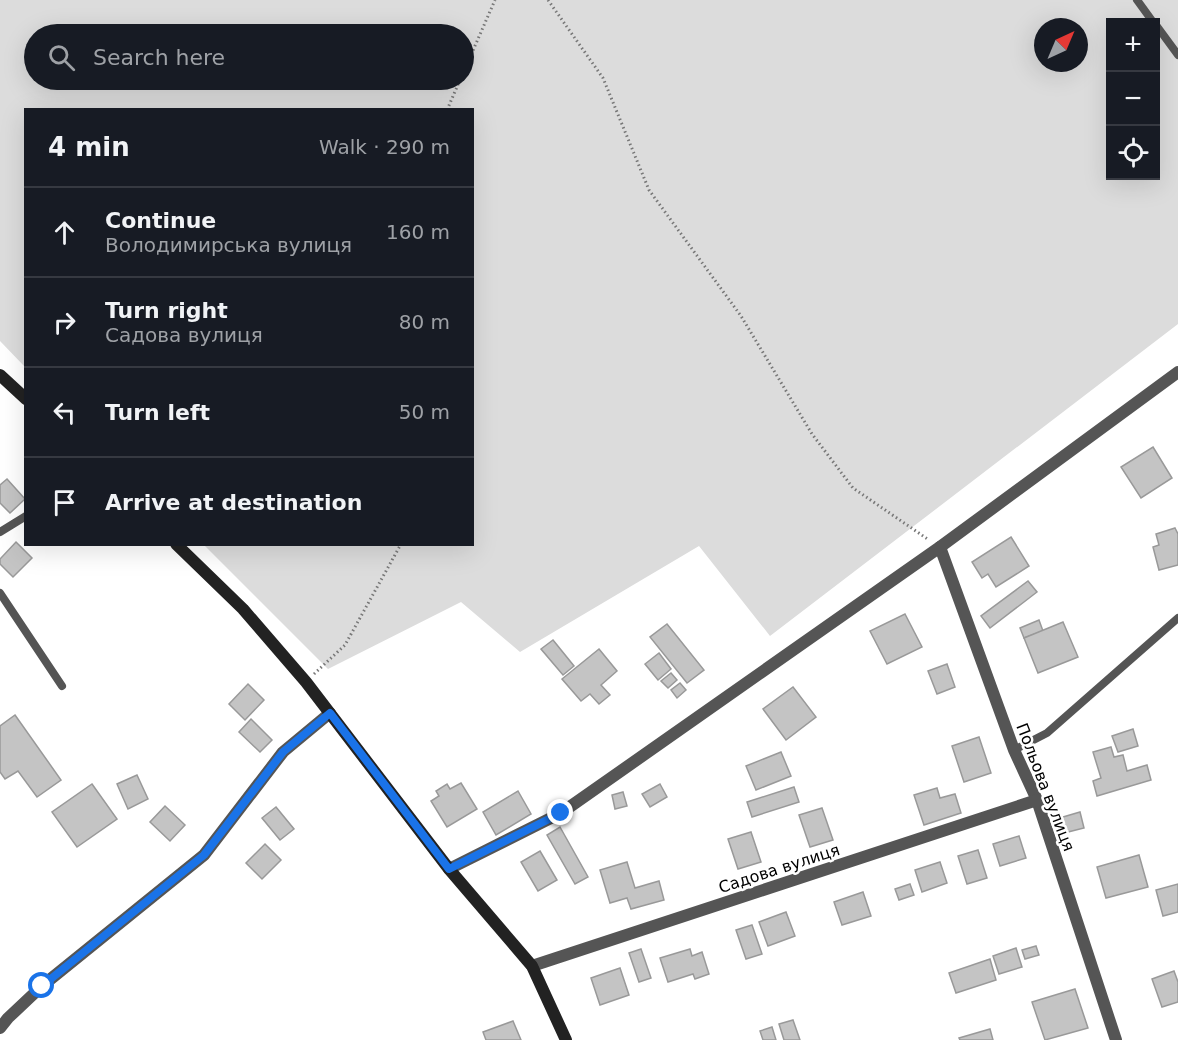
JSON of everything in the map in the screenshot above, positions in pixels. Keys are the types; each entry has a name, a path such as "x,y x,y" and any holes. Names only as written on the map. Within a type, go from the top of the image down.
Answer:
{"street":[{"path":"449,869 561,813 940,548 1178,372"},
{"path":"0,375 24,397"},
{"path":"178,546 243,609 306,681 449,869 531,966 566,1040"},
{"name":"Польова вулиця","path":"940,548 1014,750 1037,800 1116,1040"},
{"path":"0,1028 42,986 204,855 283,752 330,713"},
{"name":"Садова вулиця","path":"531,966 1037,800"}],"lane":[{"path":"1137,0 1150,18"},
{"path":"1160,32 1178,55"},
{"path":"0,532 24,517"},
{"path":"0,593 62,686"},
{"path":"1014,750 1047,733 1178,618"}],"path":[{"path":"474,48 495,0"},
{"path":"548,0 603,78 650,190 741,316 812,434 853,488 940,548"},
{"path":"448,108 456,90"},
{"path":"306,681 345,645 400,546"}],"shaded area":[{"path":"0,0 1178,0 1178,324 770,636 699,546 520,652 461,602 328,669 205,546 474,546 474,108 24,108 24,366 0,341"}],"building":[{"path":"1153,447 1172,478 1141,498 1121,467"},
{"path":"7,479 24,498 10,513 0,503 0,485"},
{"path":"1175,528 1178,534 1178,565 1159,570 1153,547 1159,545 1156,534"},
{"path":"1011,537 1029,566 996,587 988,574 982,578 972,562"},
{"path":"16,542 32,558 13,577 0,564 0,559"},
{"path":"1028,581 1037,592 990,628 981,616"},
{"path":"905,614 922,647 887,664 870,631"},
{"path":"1039,620 1043,631 1024,638 1020,628"},
{"path":"1063,622 1078,657 1038,673 1024,638"},
{"path":"667,624 704,670 687,683 650,637"},
{"path":"553,640 574,666 563,675 541,649"},
{"path":"599,649 617,671 601,685 610,695 599,704 590,694 581,701 562,679"},
{"path":"659,653 671,669 658,680 645,664"},
{"path":"947,664 955,687 937,694 928,671"},
{"path":"671,673 677,680 668,688 661,681"},
{"path":"680,683 686,690 677,698 671,690"},
{"path":"248,684 264,700 245,720 229,704"},
{"path":"793,687 816,717 786,740 763,709"},
{"path":"15,715 61,780 37,797 18,771 5,779 0,772 0,726"},
{"path":"251,719 272,740 260,752 239,732"},
{"path":"1133,729 1138,746 1118,752 1112,736"},
{"path":"979,737 991,773 964,782 952,746"},
{"path":"1111,747 1114,757 1123,755 1127,771 1147,765 1151,780 1097,796 1093,781 1101,778 1093,752"},
{"path":"781,752 791,776 756,790 746,766"},
{"path":"137,775 148,799 128,809 117,784"},
{"path":"461,783 477,809 447,827 431,801 439,796 436,791 447,784 450,789"},
{"path":"92,784 117,819 77,847 52,812"},
{"path":"660,784 667,797 650,807 642,794"},
{"path":"794,787 799,802 752,817 747,802"},
{"path":"937,788 940,798 955,794 961,813 924,825 914,795"},
{"path":"518,791 531,814 496,835 483,812"},
{"path":"623,792 627,806 615,809 612,795"},
{"path":"165,806 185,825 170,841 150,822"},
{"path":"276,807 294,829 280,840 262,818"},
{"path":"822,808 833,840 810,847 799,815"},
{"path":"1080,812 1084,828 1060,834 1056,819"},
{"path":"560,827 588,877 575,884 547,835"},
{"path":"751,832 761,862 738,869 728,839"},
{"path":"1019,836 1026,858 1000,866 993,844"},
{"path":"265,844 281,860 262,879 246,863"},
{"path":"978,850 987,878 967,884 958,856"},
{"path":"540,851 557,880 538,891 521,862"},
{"path":"1139,855 1148,887 1106,898 1097,867"},
{"path":"627,862 635,888 659,881 664,900 631,909 627,898 610,903 600,870"},
{"path":"940,862 947,883 922,892 915,870"},
{"path":"910,884 914,895 899,900 895,889"},
{"path":"1178,884 1178,912 1163,916 1156,890"},
{"path":"863,892 871,916 842,925 834,902"},
{"path":"786,912 795,936 768,946 759,922"},
{"path":"752,925 762,954 746,959 736,930"},
{"path":"1036,946 1039,955 1025,959 1022,950"},
{"path":"1016,948 1022,967 999,974 993,956"},
{"path":"641,949 651,978 639,982 629,953"},
{"path":"690,949 692,956 702,952 709,974 695,979 693,974 668,982 660,958"},
{"path":"990,959 996,980 956,993 949,973"},
{"path":"620,968 629,995 600,1005 591,978"},
{"path":"1174,971 1178,982 1178,1002 1162,1007 1152,979"},
{"path":"1075,989 1088,1028 1045,1040 1032,1002"},
{"path":"793,1020 800,1040 784,1040 779,1024"},
{"path":"513,1021 521,1040 486,1040 483,1032"},
{"path":"772,1027 776,1040 763,1040 760,1031"},
{"path":"990,1029 993,1040 960,1040 959,1038"}],"route":[{"path":"42,986 204,855 283,752 330,713 449,869 561,813"}]}
